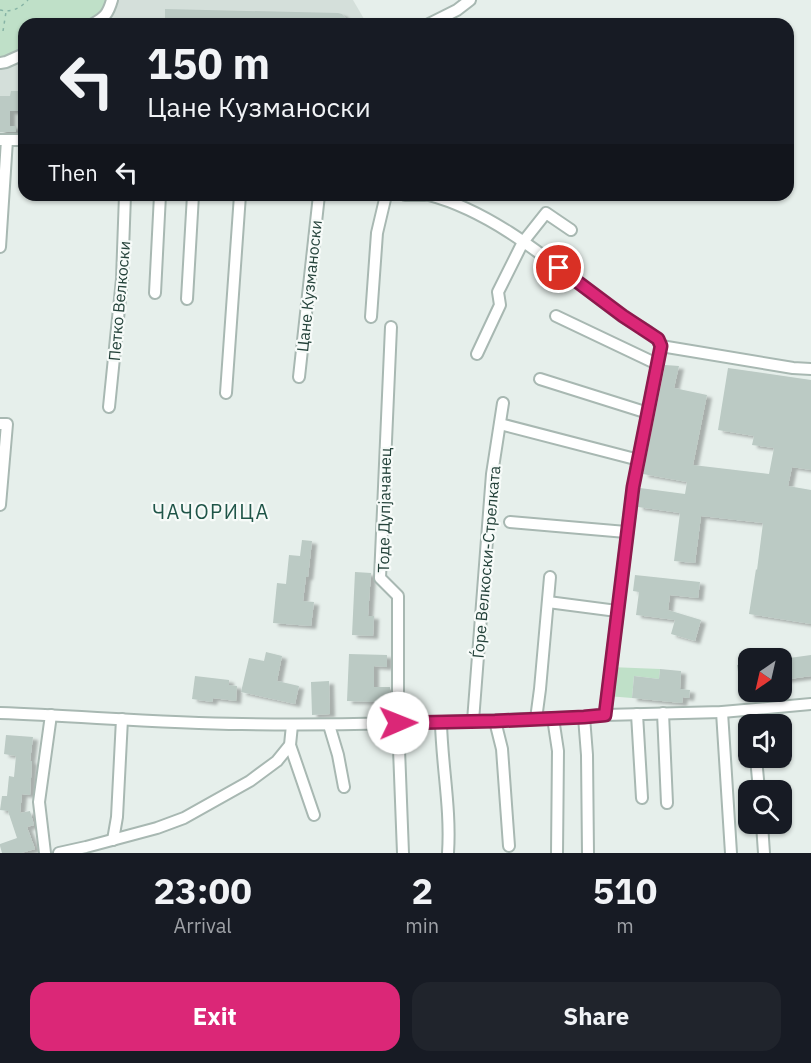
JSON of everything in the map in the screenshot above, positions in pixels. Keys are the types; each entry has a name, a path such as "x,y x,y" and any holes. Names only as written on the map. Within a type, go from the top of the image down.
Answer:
{"street":[{"path":"104,18 112,0"},
{"path":"441,18 470,0"},
{"path":"0,63 18,57"},
{"path":"0,247 3,140"},
{"name":"Петко Велкоски","path":"110,407 122,279 125,201"},
{"name":"Петко Велкоски","path":"154,293 160,201"},
{"path":"187,298 193,201"},
{"path":"226,393 240,201"},
{"name":"Цане Кузманоски","path":"299,377 318,201"},
{"path":"371,317 377,233 385,201"},
{"path":"456,201 523,242 658,339 661,346 626,532 605,715"},
{"path":"477,354 500,305 498,292 523,242 546,213 571,230"},
{"path":"556,316 657,364"},
{"name":"Тоде Дупјачанец","path":"391,327 380,578 398,596 398,723 403,853"},
{"path":"661,346 811,369"},
{"path":"540,379 648,413"},
{"name":"Ѓоре Велкоски-Стрелката","path":"473,721 492,474 503,403"},
{"path":"0,424 7,424 0,505"},
{"path":"500,424 639,460"},
{"path":"510,522 626,532"},
{"path":"536,719 550,577"},
{"path":"548,602 617,611"},
{"path":"0,713 240,724 329,725 722,712 811,704"},
{"path":"752,710 752,714"},
{"path":"722,712 731,853"},
{"path":"636,714 642,798"},
{"path":"663,714 667,803"},
{"path":"45,853 39,802 51,715"},
{"path":"584,717 588,853"},
{"path":"553,718 558,751 557,853"},
{"path":"113,840 117,817 122,719"},
{"path":"495,721 502,749 509,846"},
{"path":"441,723 442,755 447,790 448,853"},
{"path":"292,725 290,745 314,815"},
{"path":"329,725 344,787"},
{"path":"58,853 157,828 184,818 250,781 277,761 290,745"},
{"path":"763,834 764,853"}],"path":[{"path":"0,10 20,8 28,0"},
{"path":"3,30 7,11"}],"shaded area":[{"path":"112,0 353,0 364,18 98,18"},
{"path":"18,56 18,140 0,140 0,63"}],"green space":[{"path":"0,0 112,0 98,18 18,18 18,56 0,63"},
{"path":"610,667 660,669 659,679 634,676 632,698 607,696"}],"building":[{"path":"165,9 338,13 346,18 165,18"},
{"path":"11,91 18,91 18,111 10,111 10,126 16,126 16,132 0,132 0,96 10,96"},
{"path":"665,365 679,366 674,388 707,395 693,465 769,474 774,448 752,445 754,436 718,430 728,368 811,380 811,470 792,467 788,486 811,490 811,624 749,614 763,523 701,516 695,563 674,561 680,513 638,507 640,488 685,494 687,482 643,474"},
{"path":"302,540 312,541 303,601 314,602 311,626 273,623 277,583 286,584 289,555 300,556"},
{"path":"355,572 371,573 368,616 374,616 373,636 352,635"},
{"path":"635,575 700,582 698,598 670,595 668,610 701,620 695,641 671,634 675,620 636,615 639,592 633,591"},
{"path":"266,652 282,656 277,681 299,686 295,704 241,692 249,658 264,661"},
{"path":"349,654 387,655 387,667 374,666 374,687 390,687 390,706 379,707 379,702 347,701"},
{"path":"811,655 811,676 792,679 792,658"},
{"path":"660,669 681,671 680,689 690,690 689,698 683,697 682,703 632,698 634,676 659,679"},
{"path":"195,676 229,680 229,685 237,686 236,701 213,698 212,702 192,699"},
{"path":"329,681 330,714 312,715 311,682"},
{"path":"6,735 33,737 30,795 22,794 20,813 30,811 34,825 27,827 35,849 21,853 2,853 0,846 0,844 17,838 8,811 0,810 2,796 7,796 9,776 14,777 16,756 4,754"}],"district":[{"name":"ЧАЧОРИЦА","path":"211,512"}],"route":[{"path":"398,723 605,715 626,532 661,346 658,339 559,268"}]}
